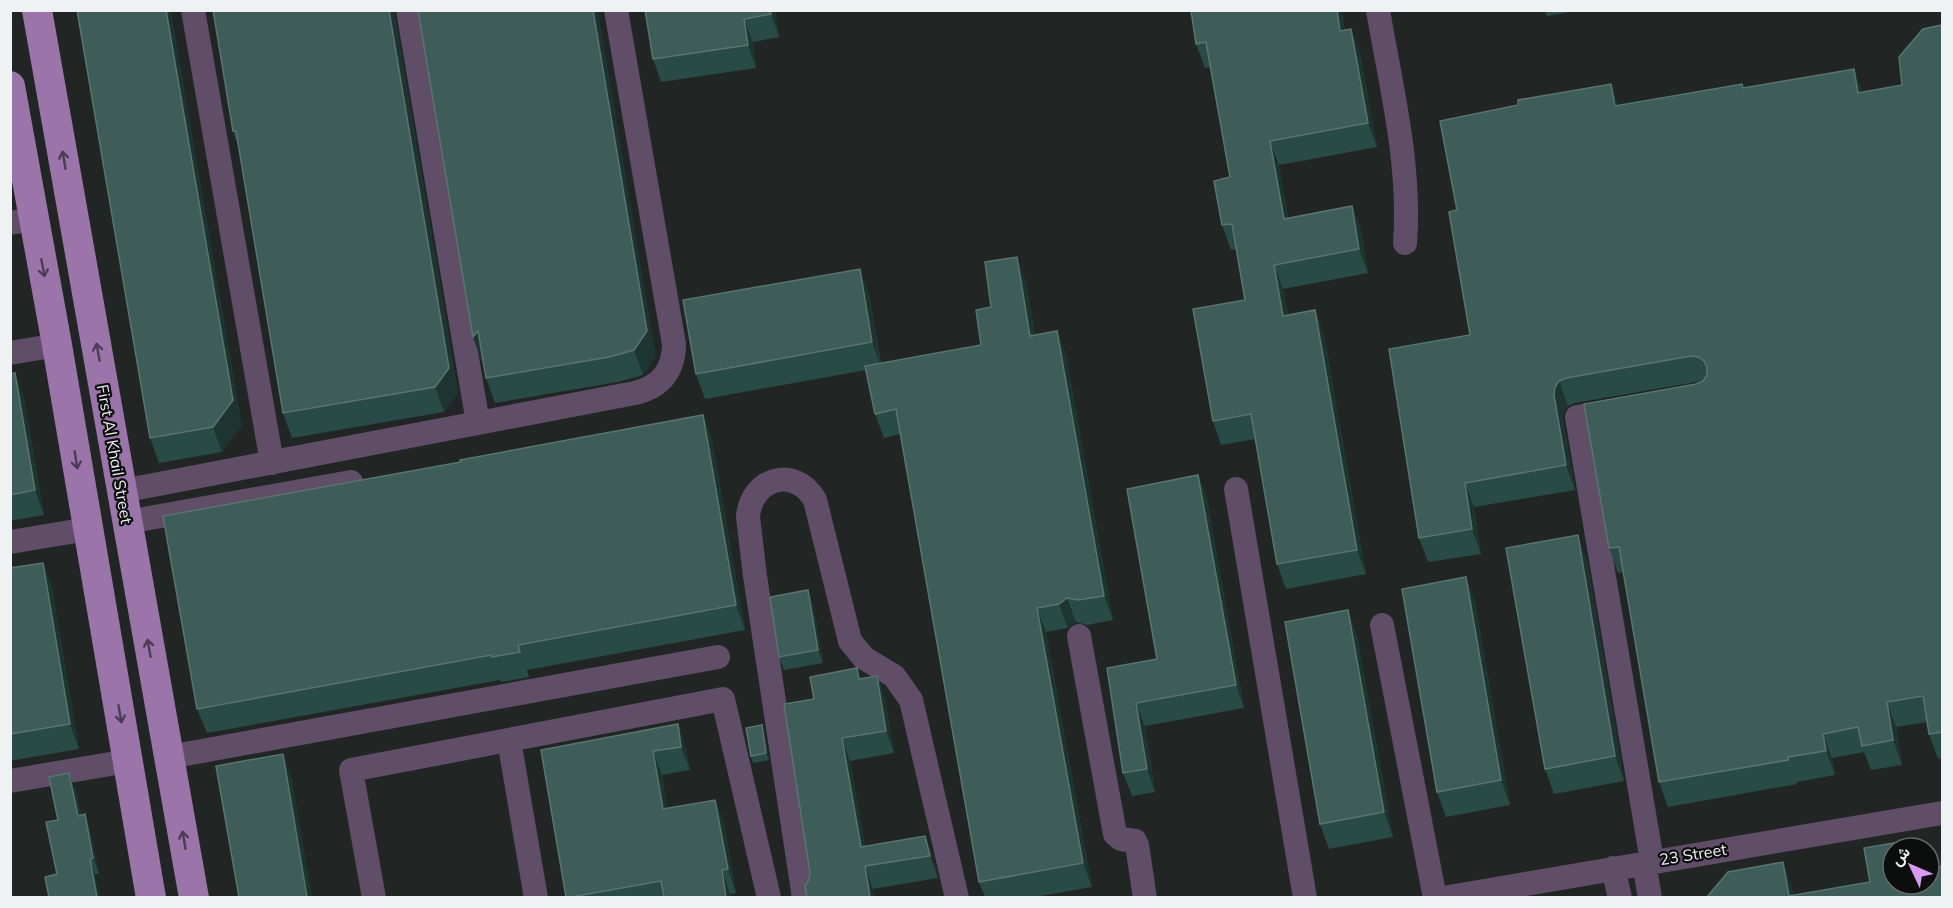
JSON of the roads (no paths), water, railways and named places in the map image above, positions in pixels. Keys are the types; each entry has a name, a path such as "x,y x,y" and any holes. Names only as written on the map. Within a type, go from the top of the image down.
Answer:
{"main road":[{"name":"First Al Khail Street","path":"39,13 194,897"},
{"path":"10,86 22,221 57,345 152,897"}],"street":[{"path":"193,10 272,463"},
{"path":"408,10 478,423"},
{"path":"122,491 646,390 657,385 671,367 674,344 616,10"},
{"path":"1378,10 1404,161 1407,207 1406,243"},
{"path":"10,353 57,345"},
{"path":"1645,405 1577,417 1648,862 1650,897"},
{"path":"127,522 373,478"},
{"path":"804,897 748,517 755,494 768,483 784,479 806,487 815,500 850,641 864,658 894,676 911,700 957,897"},
{"path":"1236,489 1305,897"},
{"path":"10,542 88,529"},
{"path":"1382,625 1435,897"},
{"path":"1079,636 1114,829 1117,837 1131,839 1137,845 1145,897"},
{"path":"169,757 718,657"},
{"path":"375,897 351,770 723,699 769,897"},
{"path":"509,740 536,897"},
{"path":"10,781 128,761"},
{"name":"23 Street","path":"1443,897 1942,813"},
{"path":"1613,868 1620,897"}]}
